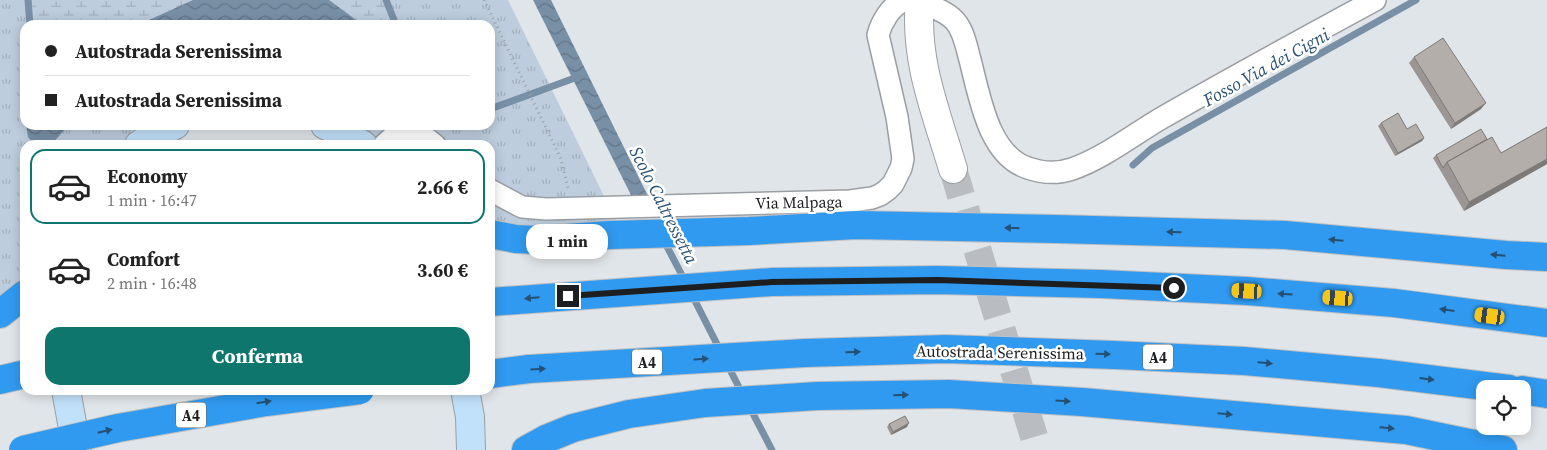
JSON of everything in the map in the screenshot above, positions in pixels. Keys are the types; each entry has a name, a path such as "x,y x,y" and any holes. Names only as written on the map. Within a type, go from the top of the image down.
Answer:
{"highway":[{"path":"495,235 516,239 537,240 610,235 856,225 1066,229 1284,236 1547,257"},
{"path":"495,302 772,282 938,280 1101,284 1247,291 1394,303 1547,323"},
{"path":"0,314 20,298"},
{"name":"Autostrada Serenissima","path":"495,373 529,369 804,353 946,349 1244,361 1379,373 1476,385"},
{"path":"0,380 20,375"},
{"path":"1531,391 1547,394"},
{"path":"526,450 573,428 629,414 705,403 817,396 949,394 1092,403 1406,430 1503,450"},
{"name":"A4","path":"23,450 118,428 266,402 321,395"}],"main road":[{"path":"146,140 165,130"},
{"path":"336,130 355,140"},
{"path":"67,395 77,450"},
{"path":"466,395 471,432 471,450"}],"street":[{"path":"953,169 922,61 919,41 920,1 937,7 955,21 965,38 988,126 1000,146 1010,157 1025,168 1042,172 1058,172 1073,168 1102,154 1160,119 1375,0"},
{"name":"Via Malpaga","path":"495,193 522,207 546,209 850,201 880,195 893,184 903,159 898,117 878,36 880,28 894,8 905,1 920,1"},
{"path":"390,140 405,130 422,135 428,140"}],"path":[{"path":"484,0 494,20"},
{"path":"495,23 562,159 582,208"}],"green space":[{"path":"0,0 508,0 624,237 495,227 495,140 364,140 346,130 495,130 495,20 20,20 20,130 144,130 128,140 20,140 20,285 0,307"},
{"path":"28,0 193,0 149,20 30,20"},
{"path":"329,0 386,0 394,20 356,20"}],"water":[{"path":"193,0 329,0 356,20 149,20"},
{"path":"533,0 551,0 648,196 631,195"},
{"path":"27,130 64,130 56,140 30,140"}],"building":[{"path":"1443,38 1486,103 1455,123 1414,57"},
{"path":"1398,113 1407,129 1416,124 1424,138 1398,153 1381,123"},
{"path":"1547,127 1547,159 1469,202 1447,162 1492,137 1501,153"},
{"path":"1481,129 1487,139 1447,162 1443,168 1436,155"},
{"path":"905,416 909,423 893,432 889,424"}],"waterway":[{"path":"28,0 30,20"},
{"path":"386,0 394,20"},
{"name":"Fosso Via dei Cigni","path":"1133,165 1152,148 1416,0"},
{"path":"495,107 572,79"},
{"name":"Scolo Caltressetta","path":"663,239 685,281"},
{"name":"Scolo Caltressetta","path":"691,293 721,352"},
{"name":"Scolo Caltressetta","path":"727,364 743,395"},
{"name":"Scolo Caltressetta","path":"749,406 772,450"}],"tunnel":[{"path":"953,169 1038,450"}],"route":[{"path":"568,296 772,282 938,280 1101,284 1174,288"}]}
